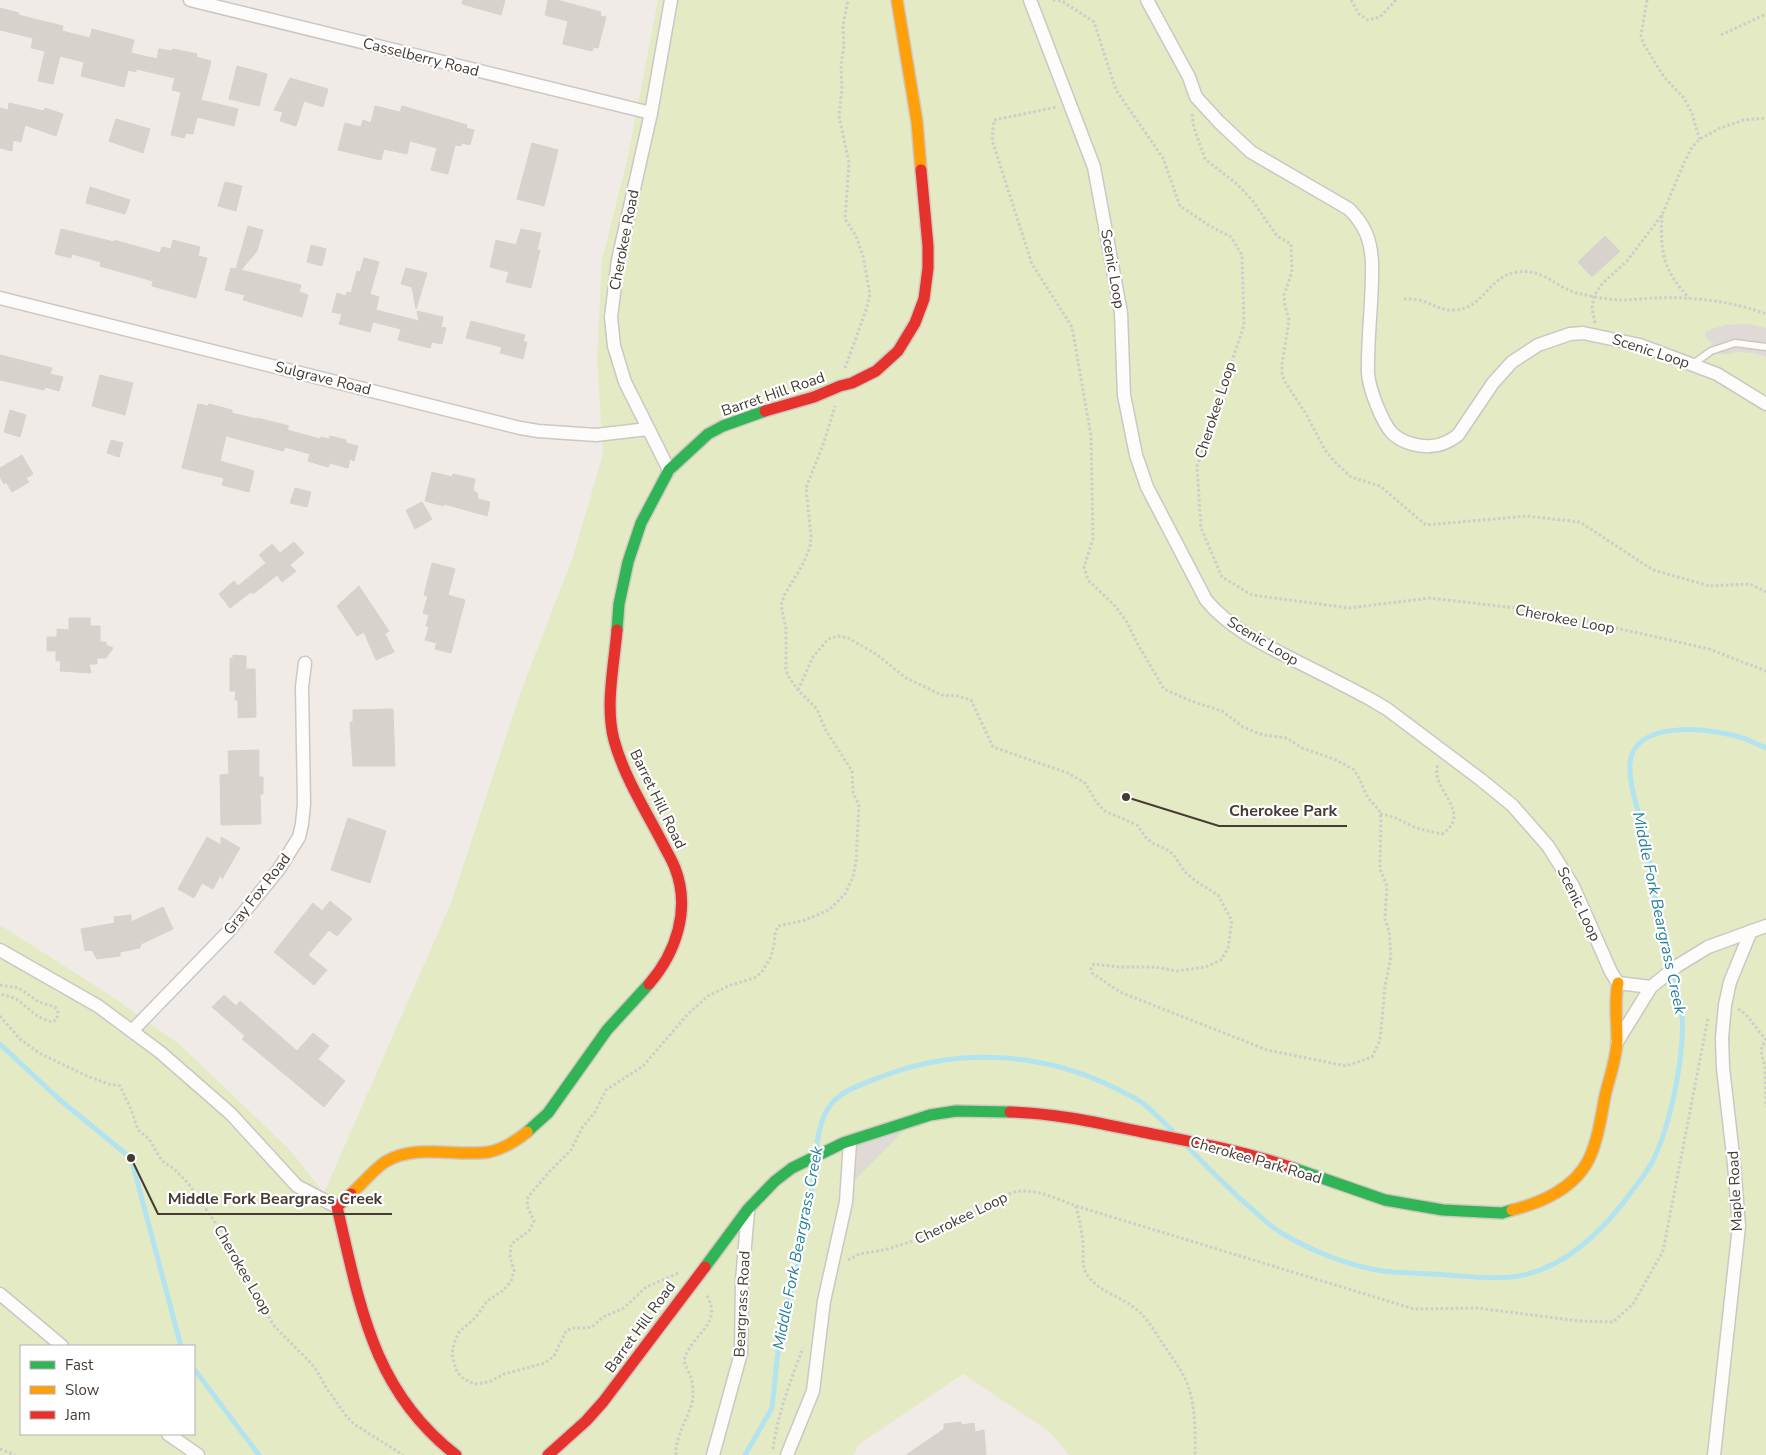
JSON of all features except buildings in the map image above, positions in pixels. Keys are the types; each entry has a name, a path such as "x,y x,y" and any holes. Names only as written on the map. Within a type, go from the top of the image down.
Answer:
{"street":[{"name":"Casselberry Road","path":"190,0 651,113"},
{"name":"Cherokee Road","path":"669,470 625,382 614,346 611,317 618,260 651,113 671,0"},
{"name":"Barret Hill Road","path":"337,1207 385,1162 394,1158 411,1153 487,1152 497,1150 514,1142 544,1117 608,1029 663,968 670,956 679,929 682,899 679,883 675,868 625,770 614,740 610,705 619,604 628,562 641,523 669,470 708,434 755,414 814,397 852,383 876,371 898,352 915,323 924,299 928,246 917,122 897,0"},
{"name":"Scenic Loop","path":"1030,0 1094,167 1121,313 1124,395 1136,455 1147,487 1192,577 1213,608 1237,628 1263,644 1370,698 1447,754 1512,805 1548,846 1573,886 1611,972 1618,983"},
{"name":"Scenic Loop","path":"1148,0 1189,77 1196,97 1218,122 1251,152 1349,208 1359,218 1371,248 1372,263 1368,375 1373,394 1384,419 1396,437 1422,447 1441,445 1450,440 1458,435 1502,372 1538,345 1570,334 1596,335 1640,345 1717,374 1766,404"},
{"name":"Sulgrave Road","path":"0,298 520,428 596,435 648,429"},
{"name":"Gray Fox Road","path":"132,1031 228,932 280,869 298,837 302,824 304,804 302,687 305,663"},
{"path":"1618,983 1650,987 1688,958 1708,947 1766,926"},
{"name":"Maple Road","path":"1714,1455 1739,1226 1723,1068 1722,1038 1725,1005 1730,982 1751,931"},
{"path":"0,950 98,1006 160,1052 217,1101 297,1186 337,1207 366,1325 382,1362 402,1397 425,1428 456,1455"},
{"name":"Cherokee Park Road","path":"748,1209 775,1181 792,1168 846,1142 930,1116 956,1111 1037,1114 1093,1122 1221,1147 1268,1160 1385,1200 1443,1210 1502,1212 1536,1204 1563,1189 1574,1179 1589,1160 1596,1139 1617,1042 1615,997 1618,983"},
{"name":"Cherokee Park Road","path":"1617,1042 1650,987"},
{"path":"787,1455 813,1391 821,1319 846,1202 846,1142"},
{"name":"Barret Hill Road","path":"548,1455 586,1421 603,1402 748,1209"},
{"name":"Beargrass Road","path":"713,1455 742,1353 742,1281 748,1209"},
{"path":"0,1294 61,1345"},
{"path":"169,1435 198,1455"}],"lane":[{"path":"1693,365 1710,351 1735,343 1766,347"}],"path":[{"path":"676,1455 676,1442 692,1406 693,1397 692,1382 684,1360 685,1356 694,1341 708,1325 712,1311 707,1296 686,1271 679,1272 646,1287 624,1308 603,1317 592,1326 569,1329 564,1334 554,1356 545,1363 504,1374 490,1381 478,1384 464,1379 457,1372 452,1350 459,1332 476,1317 487,1301 504,1290 513,1276 514,1266 510,1257 511,1244 528,1231 534,1221 527,1206 528,1197 570,1150 606,1090 643,1066 688,1014 708,996 728,986 754,978 761,973 771,956 778,926 805,920 829,910 845,894 853,877 858,848 858,805 853,793 852,771 825,729 817,709 791,682 786,668 786,629 781,605 810,547 806,488 824,442 854,338 866,310 870,294 863,256 856,236 845,219 849,163 838,116 842,89 843,26 848,0"},
{"name":"Cherokee Loop","path":"1052,0 1062,1 1094,22 1116,90 1163,158 1180,206 1210,226 1231,237 1242,255 1244,325 1197,466 1201,528 1222,577 1252,595 1349,608 1430,598 1541,611 1709,649 1766,671"},
{"path":"1351,0 1359,14 1368,20 1380,17 1396,0"},
{"path":"1647,0 1641,35 1643,43 1664,77 1684,98 1692,113 1700,139"},
{"path":"1721,35 1766,14"},
{"path":"798,690 813,657 828,639 838,636 848,638 876,654 906,678 942,695 958,696 971,700 993,747 1068,772 1077,778 1085,784 1105,811 1137,825 1147,839 1173,854 1185,872 1218,895 1232,921 1228,948 1221,960 1205,967 1177,970 1155,967 1119,968 1094,964 1092,973 1120,992 1267,1050 1346,1066 1372,1057 1380,1040 1385,986 1391,956 1389,931 1385,919 1387,886 1380,862 1380,814 1368,798 1358,776 1353,769 1325,755 1302,748 1287,738 1263,735 1243,727 1222,711 1164,689 1127,622 1116,607 1088,580 1084,567 1093,539 1091,436 1072,327 1032,264 992,140 994,120 1070,104"},
{"path":"1192,111 1194,128 1205,159 1233,181 1252,200 1277,236 1291,244 1292,276 1284,295 1289,325 1284,346 1282,375 1325,450 1345,472 1355,479 1380,486 1426,525 1527,516 1580,522 1653,570 1710,586 1750,584 1766,592"},
{"path":"1596,335 1592,308 1594,296 1602,284 1627,261 1662,216 1692,147 1700,139 1720,128 1744,120 1766,118"},
{"path":"1662,216 1660,239 1662,253 1677,285 1689,298"},
{"path":"1404,299 1422,301 1444,310 1466,308 1476,302 1489,286 1498,279 1524,271 1537,272 1566,289 1579,294 1622,300 1689,298 1755,309 1766,314"},
{"path":"1380,814 1393,816 1412,826 1428,831 1442,834 1448,830 1454,819 1453,811 1448,796 1436,777 1435,771 1447,754"},
{"path":"0,985 19,988 39,1002 55,1007 58,1012 57,1019 53,1022 40,1017 16,999 0,994"},
{"path":"1725,1005 1744,1012 1758,1032 1766,1038 1761,1050 1765,1068 1766,1107"},
{"name":"Cherokee Loop","path":"829,1276 852,1257 916,1240 1006,1195 1022,1191 1036,1192 1076,1206 1414,1309 1477,1308 1578,1321 1613,1322 1633,1304 1663,1252 1705,1032 1711,1011 1716,1007 1725,1005"},
{"name":"Cherokee Loop","path":"0,1016 20,1039 39,1053 87,1076 111,1085 120,1086 138,1130 149,1139 162,1161 182,1177 216,1222 232,1247 252,1290 275,1327 310,1361 347,1417 354,1424 402,1455"},
{"path":"1076,1206 1082,1230 1084,1246 1082,1262 1086,1273 1095,1284 1132,1305 1150,1323 1184,1378 1192,1403 1195,1424 1195,1455"},
{"path":"772,1455 777,1427 791,1377 806,1340"},
{"path":"0,1449 15,1455"}],"green space":[{"path":"658,0 1766,0 1766,1455 1069,1455 1049,1431 963,1374 858,1445 854,1455 0,1455 0,925 108,994 179,1044 289,1149 324,1193 451,903 521,691 573,557 603,454 597,358 602,260 628,156"}],"shaded area":[{"path":"1749,324 1766,328 1766,357 1753,353 1738,352 1722,355 1705,336 1706,331 1725,325"},
{"path":"912,1122 847,1188 850,1142"}],"waterway":[{"name":"Middle Fork Beargrass Creek","path":"1188,1147 1228,1187 1275,1229 1318,1252 1357,1266 1389,1272 1502,1278 1531,1273 1566,1257 1611,1218 1649,1167 1662,1139 1673,1102 1680,1060 1682,1041 1681,1006 1661,930 1645,836 1631,783 1630,762 1632,754 1640,743 1652,735 1667,731 1684,730 1701,730 1734,735 1766,748"},
{"name":"Middle Fork Beargrass Creek","path":"0,1044 60,1100 131,1158 181,1345"},
{"name":"Middle Fork Beargrass Creek","path":"816,1152 823,1119 828,1108 844,1093 869,1081 914,1066 971,1058 1028,1060 1084,1075 1138,1100 1172,1130"},
{"name":"Middle Fork Beargrass Creek","path":"745,1455 772,1408 781,1323 799,1262 810,1205 815,1162"},
{"name":"Middle Fork Beargrass Creek","path":"195,1370 259,1455"}],"traffic: fast":[{"path":"617,630 619,604 628,562 641,523 669,470 708,434 723,426 765,411"},
{"path":"527,1132 548,1113 607,1030 649,984"},
{"path":"705,1267 748,1209 775,1181 792,1168 843,1143 930,1115 956,1111 1010,1112"},
{"path":"1293,1168 1385,1200 1443,1210 1502,1213 1512,1210"}],"traffic: slow":[{"path":"897,0 917,122 921,170"},
{"path":"1512,1210 1556,1193 1575,1178 1589,1159 1597,1136 1616,1054 1618,983"},
{"path":"351,1194 381,1165 397,1156 423,1152 489,1152 509,1144 527,1132"}],"traffic: jam":[{"path":"765,411 814,397 852,383 876,371 898,351 915,323 924,299 928,268 928,246 921,170"},
{"path":"617,630 610,700 611,727 614,740 623,767 674,865 680,883 681,915 678,930 667,959 649,984"},
{"path":"1010,1112 1060,1116 1109,1125 1218,1147 1293,1168"},
{"path":"351,1194 337,1207 353,1278 374,1343 387,1374 405,1402 428,1430 456,1455"},
{"path":"548,1455 586,1421 603,1402 705,1267"}],"place":[{"name":"Cherokee Park","path":"1126,797"},
{"name":"Middle Fork Beargrass Creek","path":"131,1158"}]}
